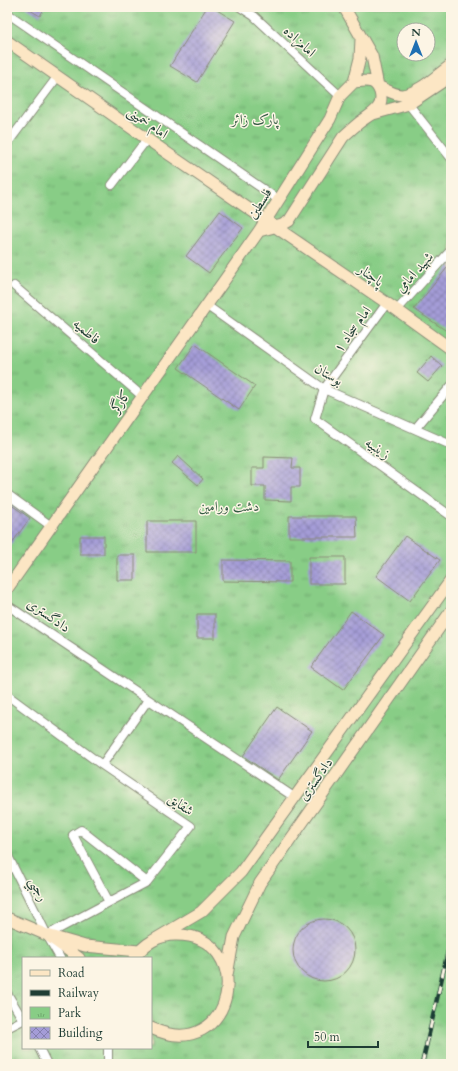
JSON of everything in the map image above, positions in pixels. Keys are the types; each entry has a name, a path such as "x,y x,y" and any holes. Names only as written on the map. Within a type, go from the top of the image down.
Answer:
{"main road":[{"path":"344,7 372,56 378,86 382,97 380,105 373,114"},
{"path":"362,39 360,58 354,82 370,81 390,92 402,95 417,89 451,65"},
{"name":"امام خمینی","path":"7,41 269,224"},
{"path":"293,239 289,221 343,137 353,127 373,114 409,104 451,76"},
{"name":"فلسطین","path":"259,231 269,224 279,200 330,119 340,96 354,82"},
{"path":"293,178 309,188"},
{"name":"فلسطین","path":"269,224 282,225 289,221"},
{"name":"پاچنار","path":"269,224 397,310 451,349"},
{"name":"کارگر","path":"7,589 259,231"},
{"name":"دادگستری","path":"152,941 201,912 241,872 451,580"},
{"name":"دادگستری","path":"152,1028 164,1034 181,1036 198,1032 212,1022 222,1009 228,987 227,975 234,937 260,883 451,611"},
{"path":"7,918 47,935 85,946 137,955 152,941 168,935 184,934 199,939 212,948 222,960 227,975"},
{"path":"47,935 77,957"}],"street":[{"name":"امامزاده","path":"240,7 254,16 340,96"},
{"path":"7,13 279,200"},
{"path":"7,144 58,76"},
{"path":"402,95 451,158"},
{"path":"112,185 147,139"},
{"name":"شهيد امامي","path":"397,310 451,250"},
{"name":"فاطميه","path":"14,286 142,396"},
{"name":"امام سجاد ۱","path":"324,389 387,304"},
{"name":"بوستان","path":"206,305 324,389 451,445"},
{"path":"415,429 451,386"},
{"name":"زينبيه","path":"324,389 316,419 451,516"},
{"path":"7,494 51,526"},
{"name":"دادگستری","path":"7,605 294,798"},
{"name":"شقايق","path":"7,695 102,765 191,826 148,882 47,935"},
{"path":"102,765 148,700"},
{"path":"109,902 73,835 81,830 148,882"},
{"name":"رجبي","path":"7,854 59,957"},
{"path":"7,993 22,1018"},
{"path":"7,1028 22,1020"},
{"path":"40,1049 47,1064"},
{"path":"108,1049 108,1064"}],"green space":[{"name":"دشت ورامین","path":"7,7 451,7 451,1064 7,1064"}],"building":[{"path":"25,7 45,7 40,16"},
{"path":"207,7 212,7 235,21 197,82 170,66"},
{"path":"220,211 243,228 209,273 186,256"},
{"path":"451,263 451,334 414,309"},
{"path":"195,344 255,386 239,410 178,368"},
{"path":"431,356 442,366 428,382 417,373"},
{"path":"178,456 203,479 198,485 172,463"},
{"path":"264,457 293,458 292,468 300,468 300,487 291,487 291,501 265,500 265,486 252,486 252,468 264,468"},
{"path":"7,502 30,518 7,550"},
{"path":"289,516 356,516 357,537 289,537"},
{"path":"147,521 196,521 196,552 147,552"},
{"path":"80,536 104,536 104,554 80,554"},
{"path":"405,536 440,560 410,601 376,576"},
{"path":"117,555 135,555 135,580 117,580"},
{"path":"309,557 345,557 345,584 309,584"},
{"path":"223,560 290,561 290,582 223,581"},
{"path":"351,611 384,635 343,690 311,667"},
{"path":"197,614 215,614 215,638 197,638"},
{"path":"277,707 312,731 278,780 243,756"},
{"path":"324,919 336,921 346,928 353,938 355,950 353,962 346,972 336,979 324,981 312,979 302,972 295,962 293,950 295,938 302,928 312,921"}],"railway":[{"path":"422,1064 451,938"}],"park label":[{"name":"پارک زائر","path":"255,119"}]}
